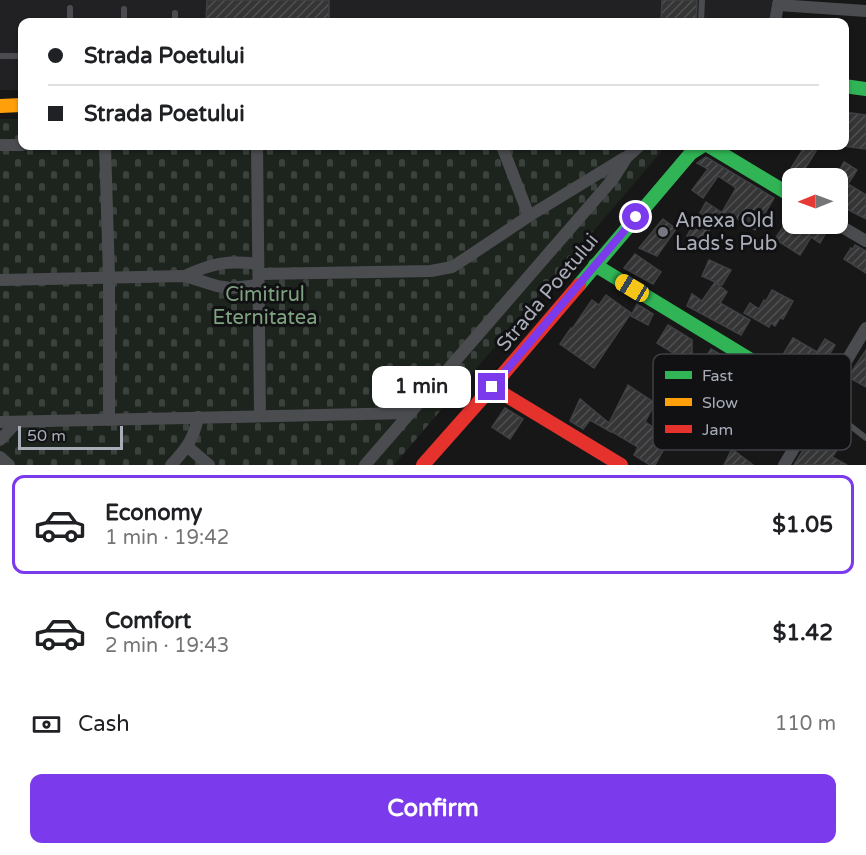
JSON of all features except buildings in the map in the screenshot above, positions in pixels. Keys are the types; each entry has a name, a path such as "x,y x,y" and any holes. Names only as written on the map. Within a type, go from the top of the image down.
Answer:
{"street":[{"path":"776,18 778,3 866,11"},
{"path":"849,87 866,89"},
{"path":"0,106 18,105"},
{"path":"0,145 18,145"},
{"path":"105,150 109,420"},
{"path":"257,150 260,415"},
{"path":"504,150 529,216"},
{"path":"0,280 185,276 230,288 259,274 444,269 464,260 635,150"},
{"name":"Strada Poetului","path":"423,465 693,150"},
{"path":"716,150 782,190"},
{"path":"365,465 613,179 627,157"},
{"path":"848,230 866,241"},
{"path":"185,276 216,263 230,261 259,274"},
{"path":"595,265 741,354"},
{"path":"850,354 866,328"},
{"path":"492,387 621,465"},
{"path":"0,422 410,413"},
{"path":"171,465 188,447 198,417"},
{"path":"0,440 17,422"},
{"path":"188,447 209,465"},
{"path":"784,465 793,450"},
{"path":"0,457 9,465"}],"lane":[{"path":"701,18 702,0"},
{"path":"70,8 70,18"},
{"path":"123,18 124,9"},
{"path":"175,18 176,13"},
{"path":"0,57 18,56"},
{"path":"851,426 866,438"}],"shaded area":[{"path":"0,0 774,0 770,18 18,18 18,90 0,90"}],"green space":[{"name":"Cimitirul Eternitatea","path":"0,119 18,119 18,150 663,150 394,465 0,465"}],"traffic: fast":[{"path":"849,87 866,89"},
{"path":"579,285 696,150"},
{"path":"716,150 782,190"},
{"path":"595,265 741,354"}],"traffic: slow":[{"path":"0,106 18,105"}],"traffic: jam":[{"path":"423,465 579,285"},
{"path":"492,387 621,465"}],"place":[{"name":"Anexa Old Lads's Pub","path":"663,232"}],"route":[{"path":"492,387 636,217"}]}
